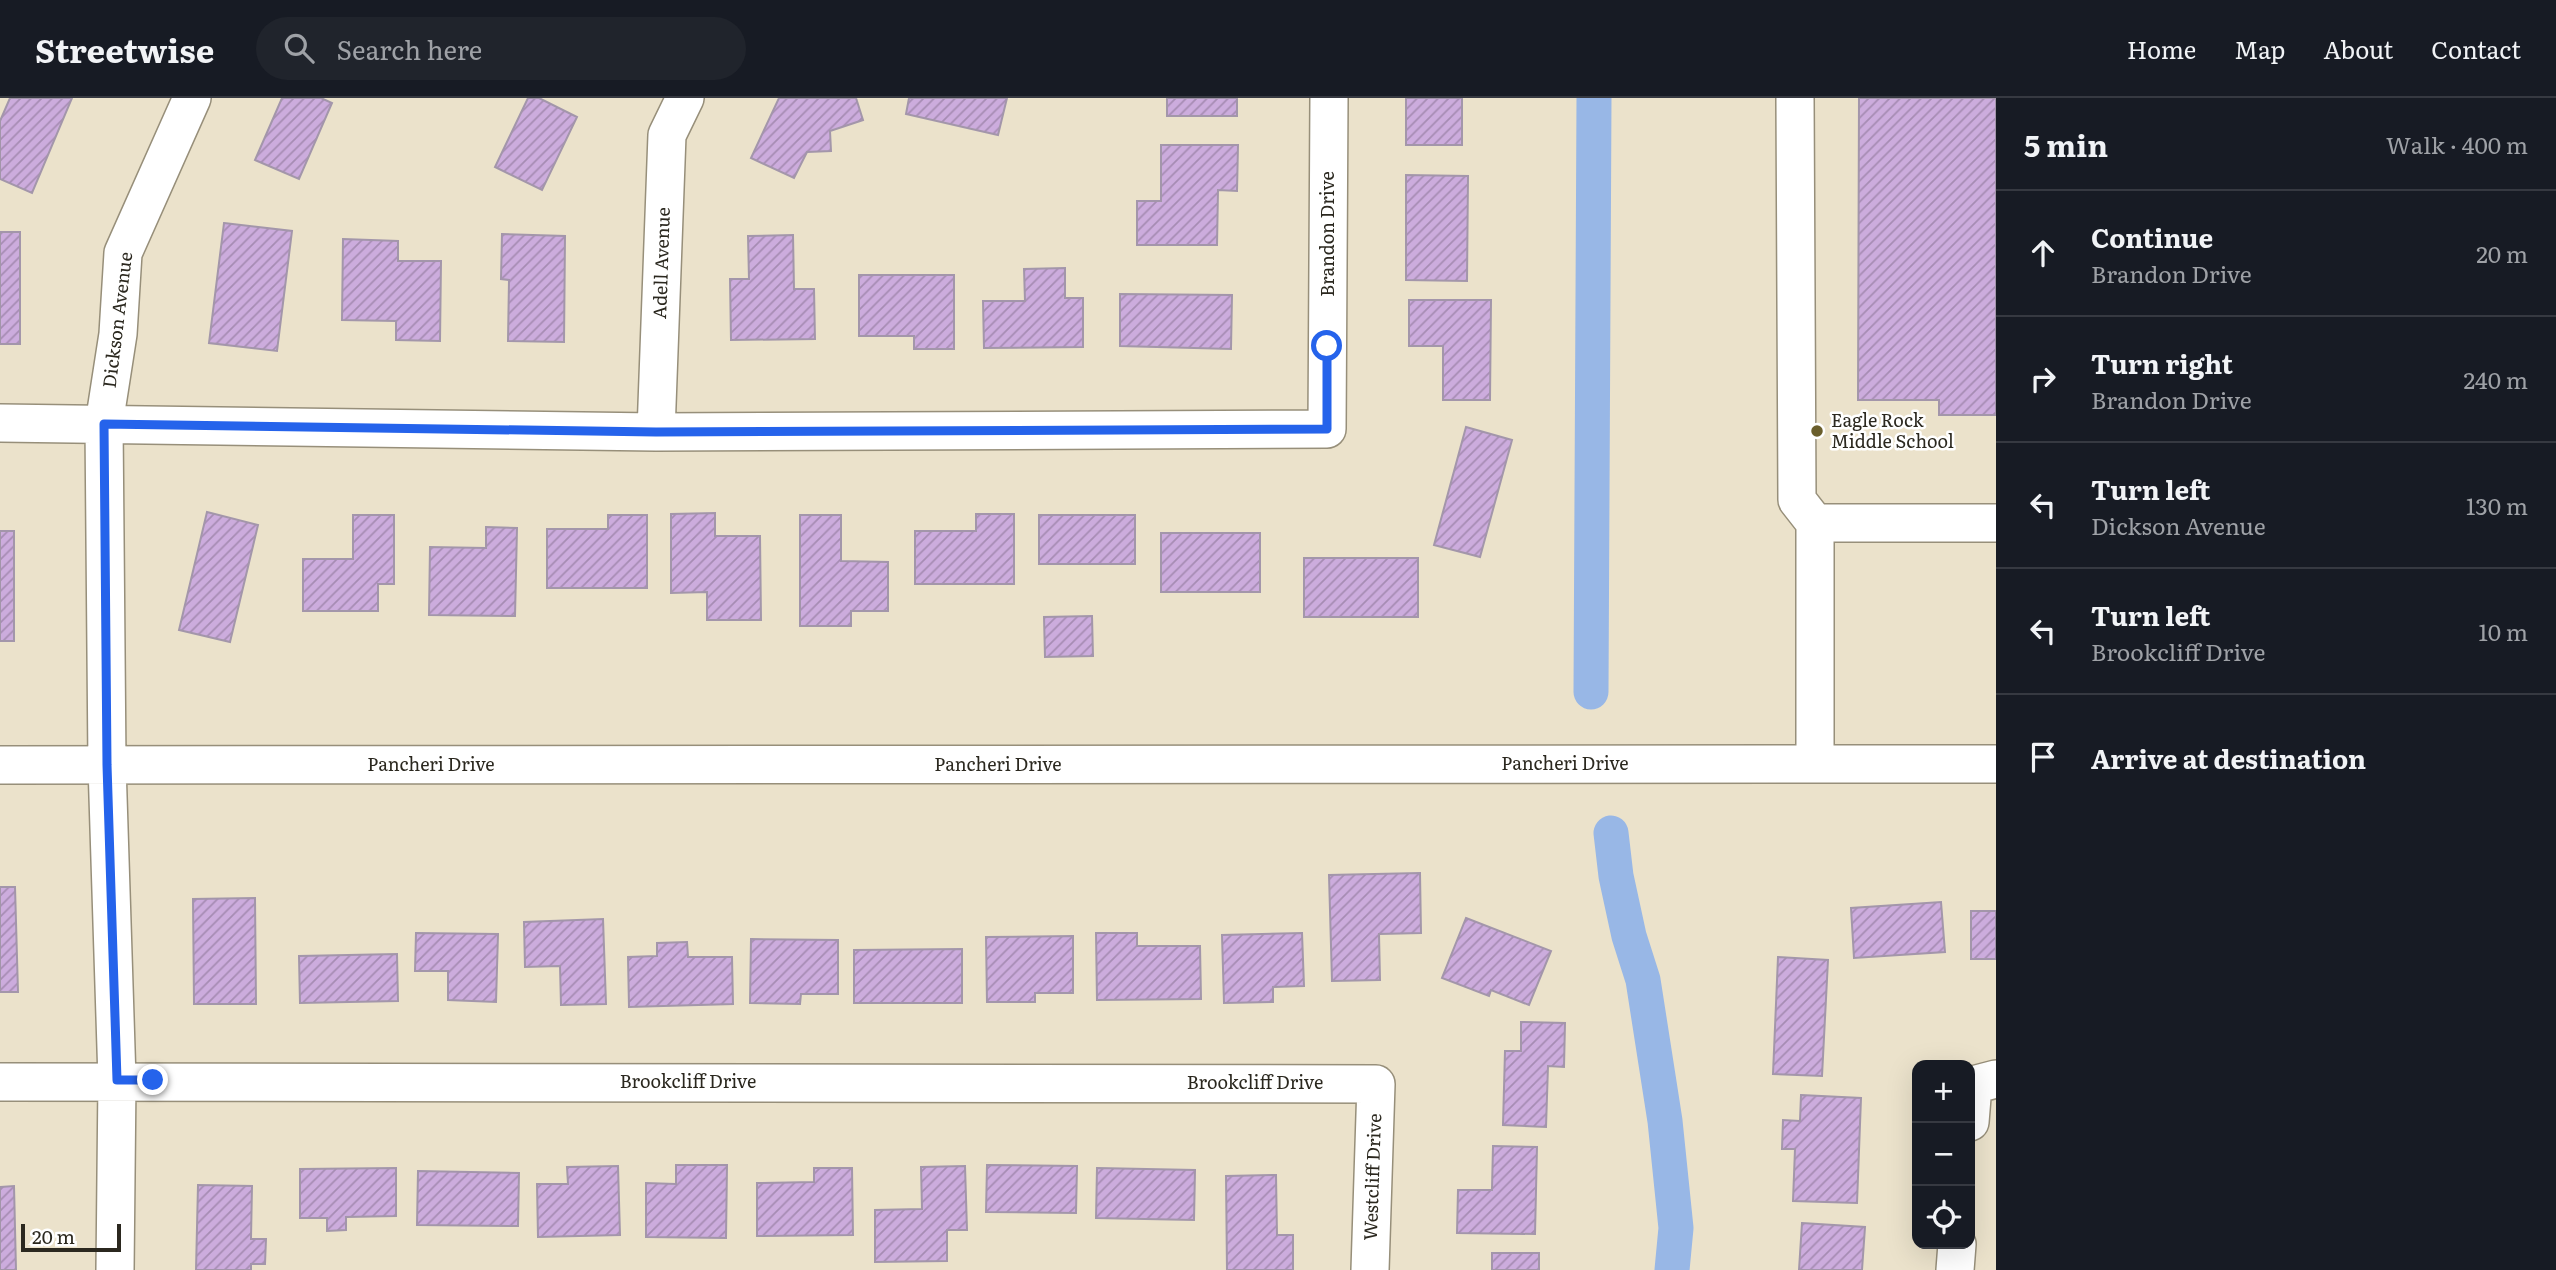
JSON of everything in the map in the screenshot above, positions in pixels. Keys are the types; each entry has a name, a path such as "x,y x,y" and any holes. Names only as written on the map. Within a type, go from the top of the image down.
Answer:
{"street":[{"name":"Dickson Avenue","path":"115,1270 117,1080 107,765 104,424 118,334 123,253 192,98"},
{"name":"Adell Avenue","path":"656,432 667,135 685,98"},
{"name":"Brandon Drive","path":"0,423 656,432 1327,429 1329,98"},
{"path":"1795,98 1797,500 1815,523 1815,764"},
{"path":"1815,523 1996,523"},
{"name":"Pancheri Drive","path":"0,765 1996,764"},
{"name":"Brookcliff Drive","path":"0,1082 117,1080 1376,1084"},
{"path":"1975,1109 1985,1082"},
{"name":"Westcliff Drive","path":"1370,1270 1376,1084"},
{"path":"1955,1270 1957,1249"}],"building":[{"path":"10,98 72,98 32,193 0,179 0,121"},
{"path":"282,98 321,98 332,103 299,179 255,160"},
{"path":"528,98 539,98 577,117 542,190 495,167"},
{"path":"779,98 856,98 863,120 830,131 831,151 807,152 794,178 751,158"},
{"path":"909,98 1007,98 998,135 906,114"},
{"path":"1167,98 1237,98 1237,116 1167,116"},
{"path":"1406,98 1462,98 1462,145 1406,145"},
{"path":"1859,98 1996,98 1996,415 1939,415 1939,400 1858,400"},
{"path":"1161,145 1238,145 1237,191 1218,190 1217,245 1137,245 1137,201 1161,201"},
{"path":"1406,175 1468,176 1467,281 1406,280"},
{"path":"224,223 292,231 277,351 209,343"},
{"path":"0,232 20,232 20,344 0,344"},
{"path":"502,234 565,236 564,342 508,341 509,280 501,279"},
{"path":"793,235 794,289 814,289 815,339 731,340 730,279 749,279 748,236"},
{"path":"343,239 398,241 398,261 441,261 440,341 396,340 396,321 342,320"},
{"path":"1065,268 1065,298 1083,298 1083,347 984,348 983,301 1025,301 1024,269"},
{"path":"859,275 954,275 954,349 914,349 914,336 859,336"},
{"path":"1120,294 1232,295 1231,349 1120,346"},
{"path":"1409,300 1491,300 1490,400 1443,400 1443,346 1409,346"},
{"path":"1466,427 1512,440 1480,557 1434,545"},
{"path":"207,512 258,525 230,642 179,630"},
{"path":"715,513 715,536 760,536 761,620 707,620 707,592 671,593 671,514"},
{"path":"976,514 1014,514 1014,584 915,584 915,531 976,531"},
{"path":"353,515 394,515 394,584 378,584 378,611 303,611 303,559 353,559"},
{"path":"608,515 647,515 647,588 547,588 547,529 608,529"},
{"path":"800,515 841,515 841,561 888,562 888,611 851,611 851,626 800,626"},
{"path":"1039,515 1135,515 1135,564 1039,564"},
{"path":"486,527 517,528 515,616 429,615 430,547 486,548"},
{"path":"0,531 14,531 14,641 0,641"},
{"path":"1161,533 1260,533 1260,592 1161,592"},
{"path":"1304,558 1418,558 1418,617 1304,617"},
{"path":"1092,616 1093,656 1045,657 1044,617"},
{"path":"1420,873 1421,933 1379,934 1380,980 1332,981 1329,875"},
{"path":"0,887 15,887 18,992 0,992"},
{"path":"255,898 256,1004 194,1004 193,899"},
{"path":"1941,902 1945,952 1854,958 1851,908"},
{"path":"1971,911 1996,911 1996,959 1971,959"},
{"path":"1466,918 1551,951 1529,1005 1491,990 1489,996 1442,978"},
{"path":"603,919 606,1004 561,1005 560,966 525,967 524,922"},
{"path":"416,933 498,934 496,1002 448,1000 448,971 415,971"},
{"path":"1096,933 1137,933 1137,946 1200,946 1201,999 1097,1000"},
{"path":"1302,933 1304,986 1273,987 1273,1002 1224,1003 1222,935"},
{"path":"1073,936 1073,993 1035,993 1035,1002 987,1002 986,937"},
{"path":"751,939 838,940 838,994 801,994 800,1004 750,1003"},
{"path":"687,942 688,957 732,957 733,1004 629,1007 628,957 657,956 657,943"},
{"path":"962,949 962,1003 854,1003 854,950"},
{"path":"397,954 398,1001 300,1003 299,956"},
{"path":"1778,957 1828,960 1822,1076 1773,1074"},
{"path":"1521,1022 1565,1023 1564,1067 1548,1066 1546,1127 1503,1125 1505,1051 1521,1051"},
{"path":"1801,1095 1861,1098 1857,1203 1793,1201 1795,1149 1782,1149 1783,1120 1800,1121"},
{"path":"1493,1146 1537,1147 1535,1234 1457,1233 1458,1190 1492,1190"},
{"path":"676,1165 727,1165 726,1238 646,1237 646,1183 676,1184"},
{"path":"987,1165 1077,1166 1076,1213 986,1212"},
{"path":"618,1166 620,1235 538,1237 537,1184 568,1184 567,1167"},
{"path":"965,1166 967,1230 947,1230 947,1261 875,1262 875,1210 922,1209 921,1167"},
{"path":"396,1168 396,1216 346,1217 346,1230 327,1231 327,1218 300,1218 300,1169"},
{"path":"814,1168 852,1168 853,1235 757,1236 757,1183 814,1182"},
{"path":"1097,1168 1195,1170 1194,1220 1096,1218"},
{"path":"418,1171 519,1173 518,1226 417,1225"},
{"path":"1276,1175 1277,1235 1293,1235 1293,1270 1227,1270 1226,1176"},
{"path":"198,1185 252,1186 251,1239 266,1239 265,1264 251,1264 251,1270 196,1270"},
{"path":"14,1186 16,1270 0,1270 0,1187"},
{"path":"1802,1223 1865,1227 1862,1270 1799,1270"},
{"path":"1492,1253 1539,1253 1539,1270 1492,1270"}],"waterway":[{"path":"1591,692 1594,98"},
{"path":"1611,833 1616,876 1629,936 1643,980 1665,1121 1676,1228 1672,1270"}],"place":[{"name":"Eagle Rock Middle School","path":"1817,431"}],"route":[{"path":"153,1080 117,1080 107,765 104,424 656,432 1327,429 1327,346"}]}
